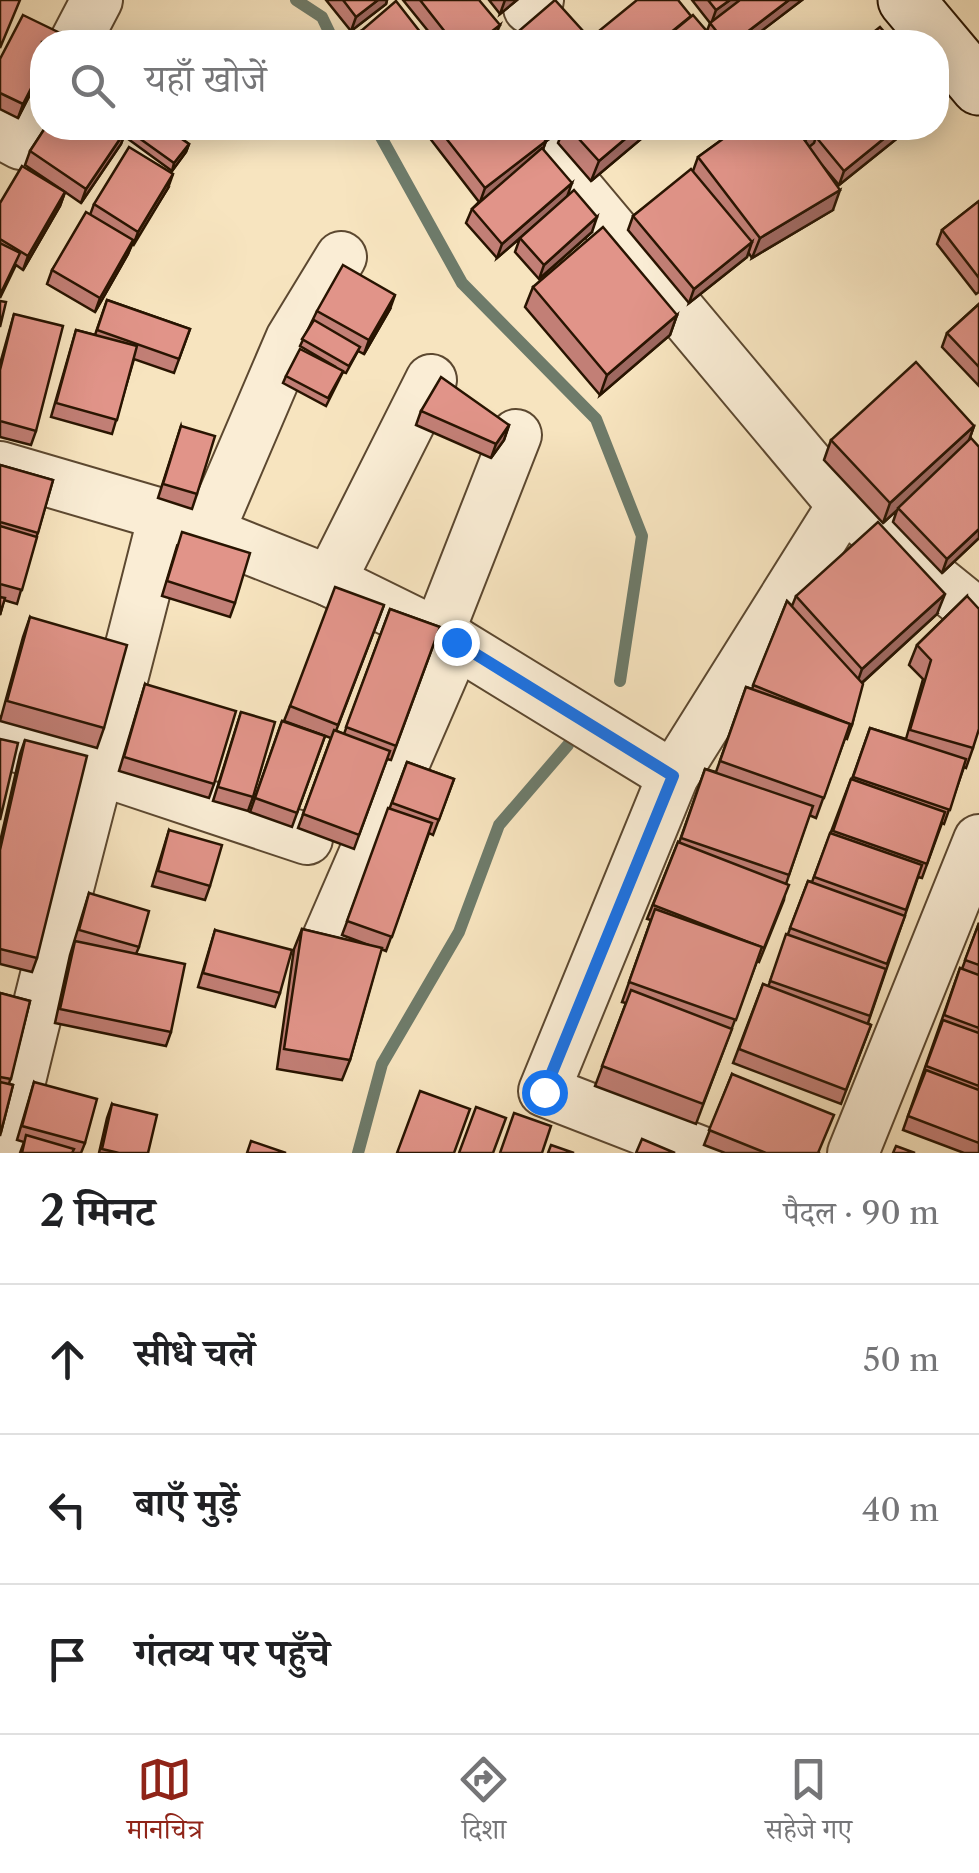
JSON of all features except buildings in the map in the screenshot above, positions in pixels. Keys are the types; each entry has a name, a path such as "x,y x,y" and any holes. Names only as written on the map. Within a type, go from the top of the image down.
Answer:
{"street":[{"path":"81,30 97,0"},
{"path":"906,0 931,30"},
{"path":"949,51 979,87"},
{"path":"0,134 20,144 30,125"},
{"path":"536,140 843,505 979,615"},
{"path":"3,1153 20,989 186,524 341,257"},
{"path":"330,581 431,380"},
{"path":"328,938 447,638 516,435"},
{"path":"0,468 186,524 330,581 447,638 673,776"},
{"path":"704,1153 544,1092 673,776 843,505"},
{"path":"0,742 100,770 307,839"},
{"path":"853,1153 979,840"}],"waterway":[{"path":"296,0 322,17 328,30"},
{"path":"383,140 462,283 596,419 642,536 620,681"},
{"path":"358,1153 382,1064 459,932 499,825 568,745"}],"route":[{"path":"456,642 673,776 544,1092"}]}
